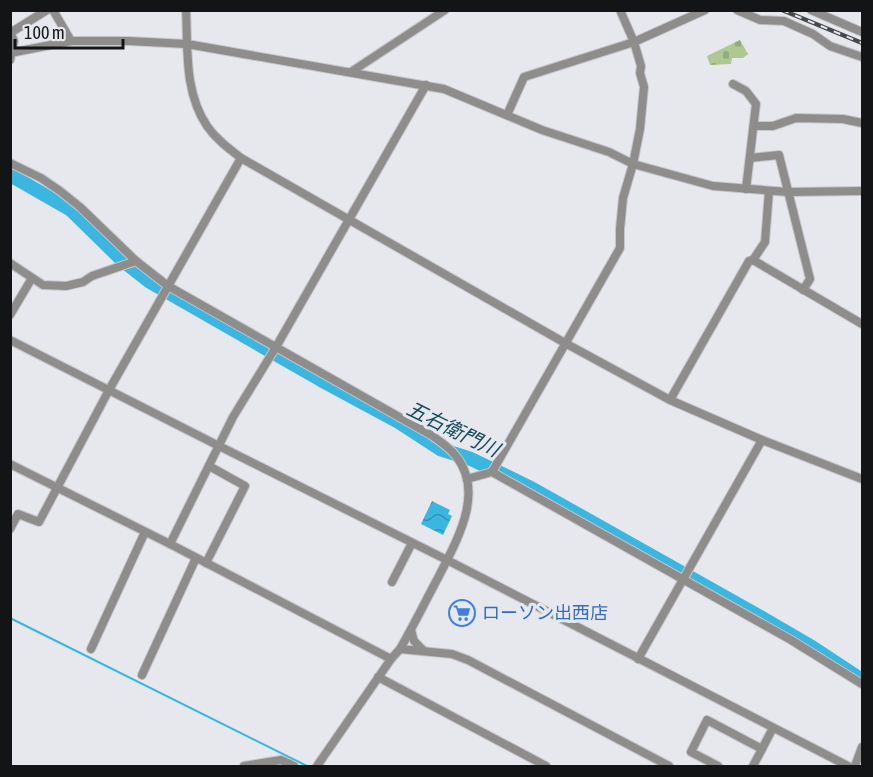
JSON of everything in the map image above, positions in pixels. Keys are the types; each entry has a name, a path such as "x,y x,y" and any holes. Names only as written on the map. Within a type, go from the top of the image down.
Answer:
{"street":[{"path":"47,10 11,34 14,41 11,55 72,41 187,44 444,89 542,130 609,152 633,164 713,186 788,192 862,191"},
{"path":"53,10 72,41"},
{"path":"186,10 191,89 197,108 206,125 221,143 241,158 565,343 670,400 762,440 862,479"},
{"path":"351,72 445,10"},
{"path":"467,479 492,471 620,248 623,198 640,129 644,87 634,42 620,10"},
{"path":"507,115 524,77 634,42 705,10"},
{"path":"737,10 760,20 784,21 813,34 830,45 862,57"},
{"path":"812,10 862,32"},
{"path":"733,84 746,91 756,104 746,189"},
{"path":"170,544 233,417 276,347 426,85"},
{"path":"754,126 773,126 796,118 843,119 862,123"},
{"path":"750,158 779,155 810,279 803,290"},
{"path":"10,529 18,514 39,522 109,390 241,158"},
{"path":"10,163 41,178 67,196 136,261 168,286 431,435 456,456 462,467 467,479 469,498 466,516 447,560 400,649 378,677 321,765"},
{"path":"670,400 749,261 753,260 765,242 769,191"},
{"path":"753,260 862,324"},
{"path":"10,263 43,285 66,286 83,282 92,276 136,261"},
{"path":"10,315 32,278"},
{"path":"10,340 447,560 848,766"},
{"path":"638,659 762,440"},
{"path":"10,464 391,659"},
{"path":"206,563 245,486 209,466"},
{"path":"492,471 791,640 862,684"},
{"path":"91,649 145,532"},
{"path":"392,582 412,543"},
{"path":"142,675 196,558"},
{"path":"411,630 414,641 424,651"},
{"path":"400,649 452,654 468,660 669,766"},
{"path":"378,677 546,766"},
{"path":"718,766 691,752 707,720 762,749"},
{"path":"753,766 773,728"},
{"path":"855,766 862,747"},
{"path":"243,766 281,760 294,766"}],"green space":[{"path":"740,40 748,54 743,58 732,58 731,64 710,65 707,56"}],"water":[{"path":"432,501 450,510 448,514 452,516 443,535 421,524"}],"waterway":[{"name":"五右衛門川","path":"10,175 71,210 122,260 150,282 397,421 440,449 471,459 531,488 764,619 862,680"},
{"path":"10,618 307,766"}],"railway":[{"path":"782,10 862,43"}],"place":[{"name":"ローソン出西店","path":"462,613"}]}
